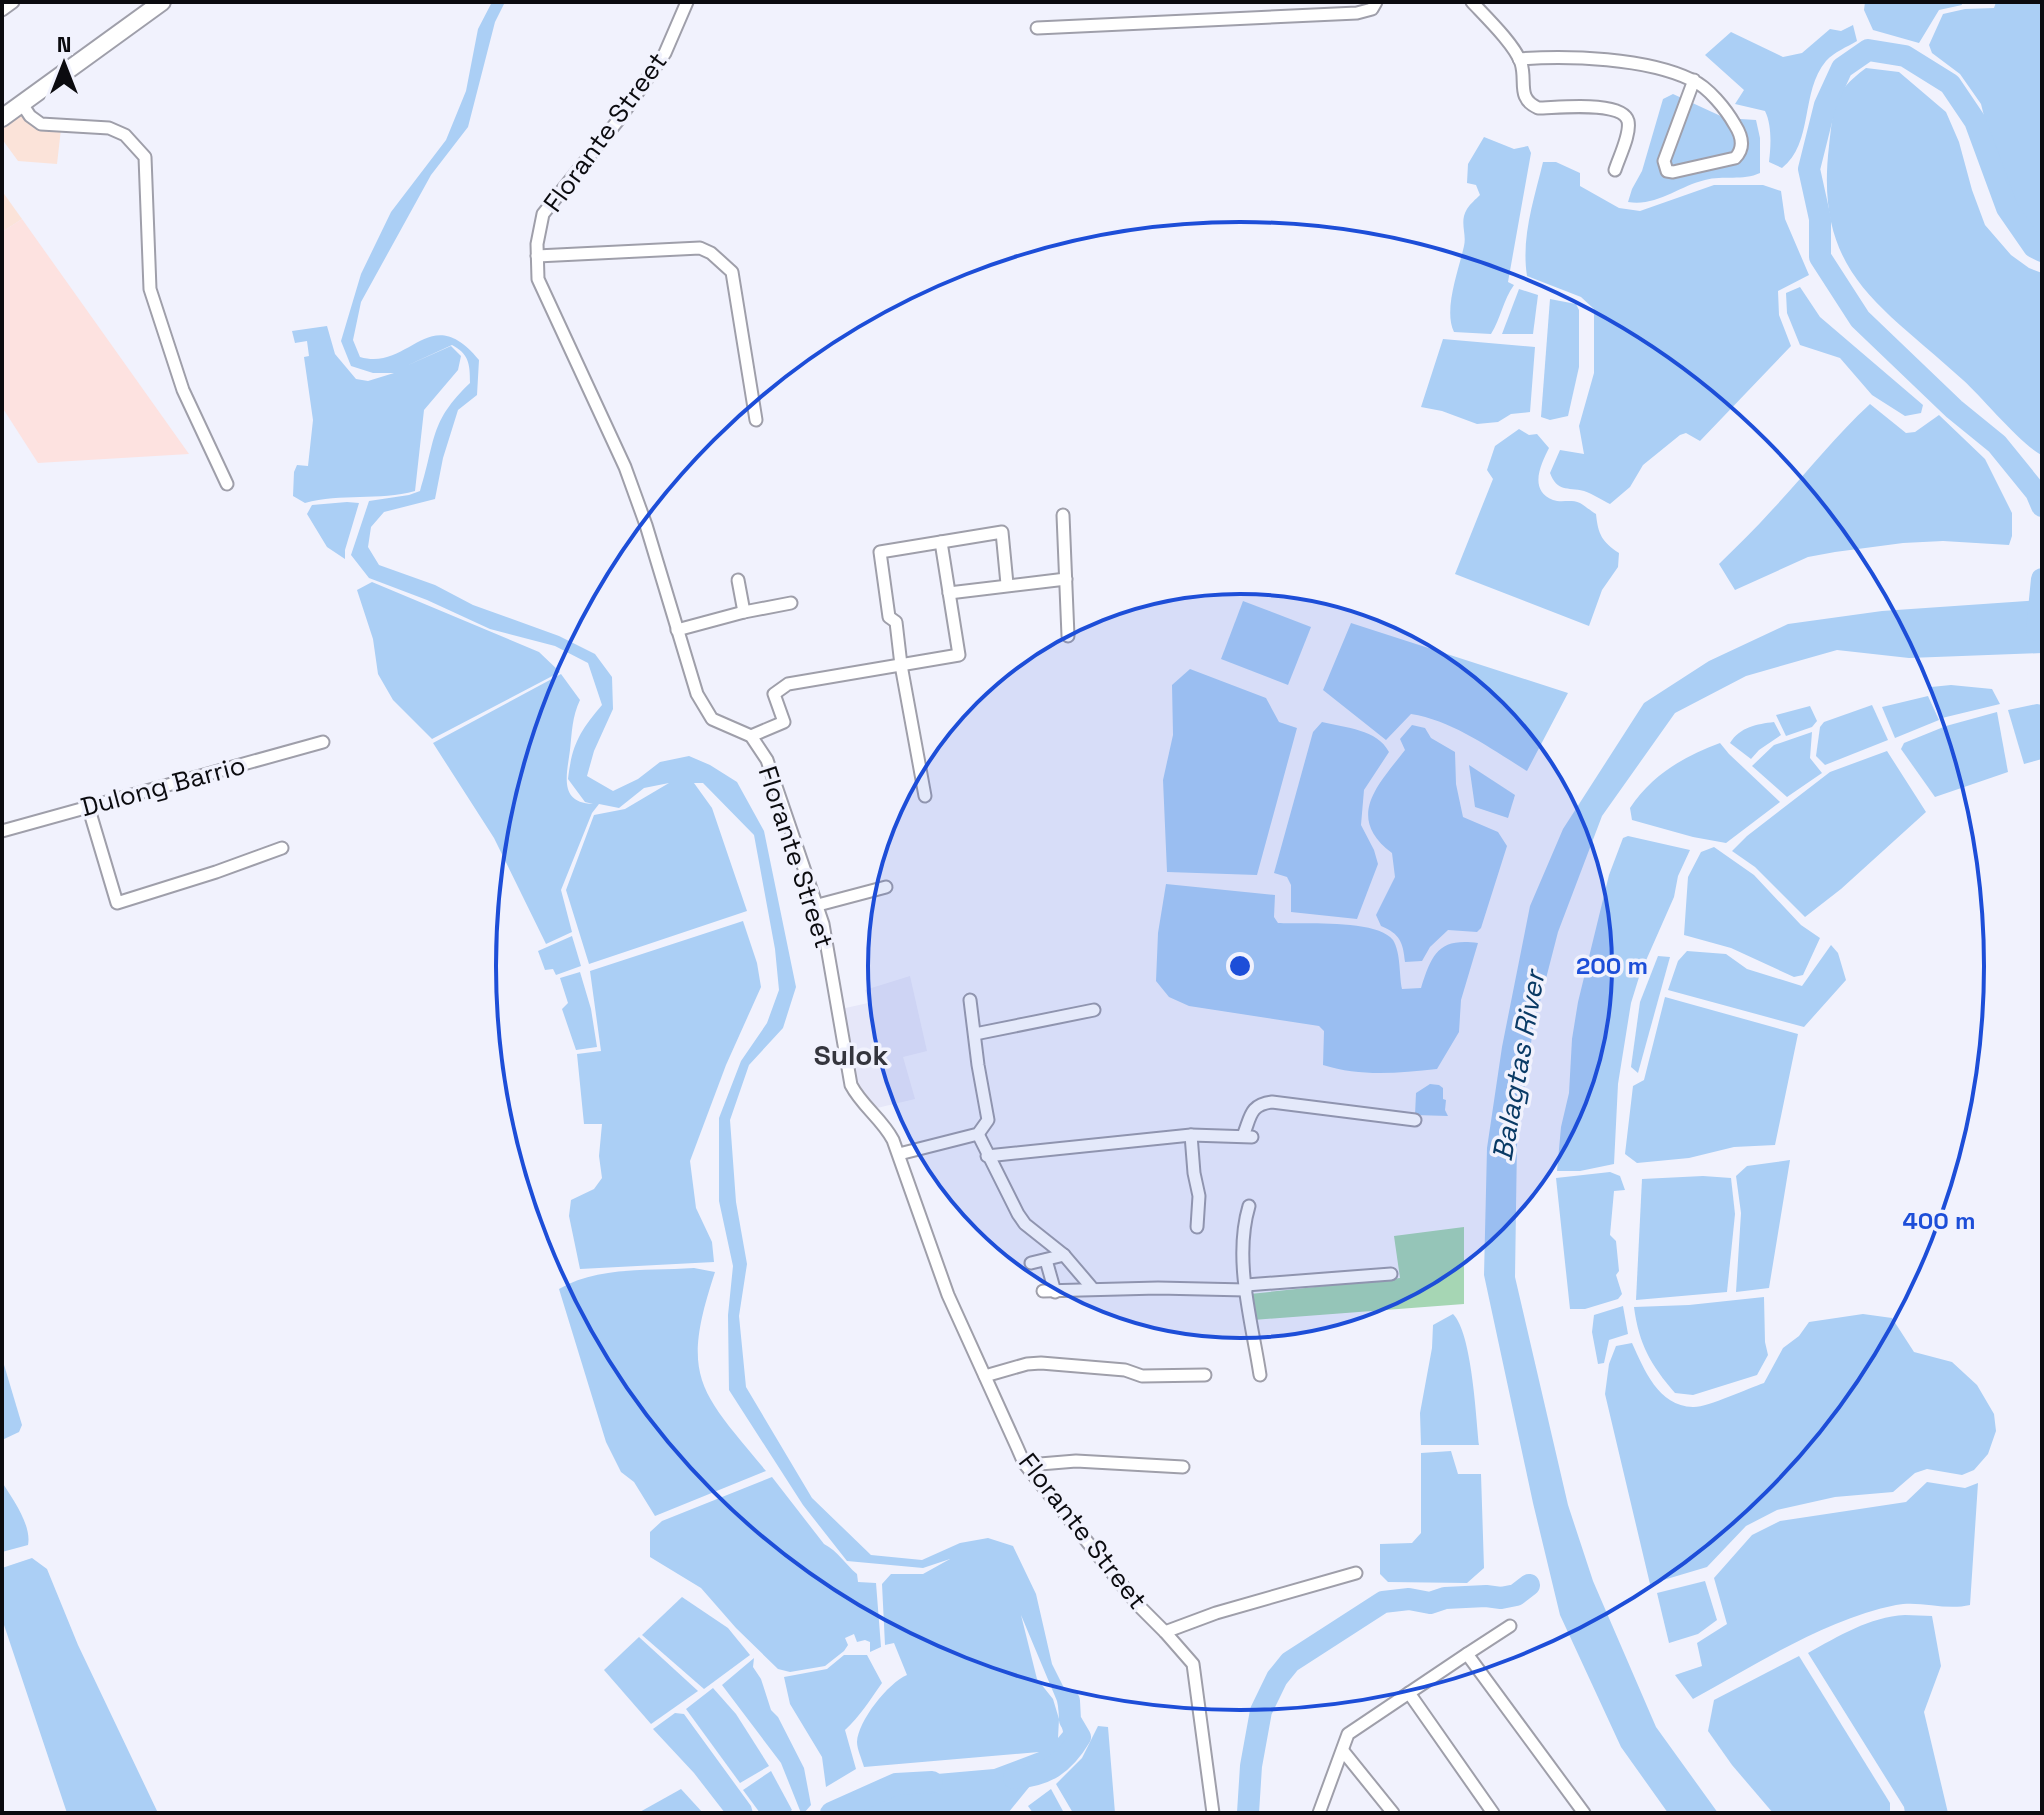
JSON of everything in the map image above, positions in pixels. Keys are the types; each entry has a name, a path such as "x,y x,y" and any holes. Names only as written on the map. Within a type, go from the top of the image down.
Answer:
{"main road":[{"path":"2,118 154,5"}],"street":[{"path":"2,10 13,2"},
{"name":"Florante Street","path":"687,2 665,53 620,118 543,214 537,244 538,279 625,467 703,708 719,724 751,736 767,760 818,905 851,1085 887,1128 899,1154 943,1281 1024,1463 1138,1605 1193,1664 1213,1813"},
{"path":"1037,28 1357,13 1372,9 1376,2"},
{"path":"1472,2 1519,59 1524,99 1529,104 1538,108 1604,107 1624,115 1628,129 1615,170"},
{"path":"1519,59 1570,57 1610,61 1657,69 1694,80 1710,93 1734,122 1742,147 1735,158 1673,172 1667,171 1664,161 1694,80"},
{"path":"22,104 30,116 41,124 109,128 125,135 145,157 150,289 183,390 227,484"},
{"path":"537,256 700,248 711,253 732,272 756,420"},
{"path":"1063,515 1068,636"},
{"path":"925,796 896,622 889,617 880,552 1002,532 1007,584"},
{"path":"751,736 784,722 774,694 788,684 959,655 941,542"},
{"path":"949,593 1066,579"},
{"path":"738,580 744,612"},
{"path":"677,630 791,603"},
{"name":"Dulong Barrio","path":"2,831 323,742"},
{"path":"88,806 117,903 282,848"},
{"path":"818,905 886,887"},
{"path":"899,1154 978,1134 988,1120 970,1000"},
{"path":"975,1034 1094,1010"},
{"path":"987,1156 1191,1135 1248,1137 1254,1108 1272,1102 1415,1120"},
{"path":"978,1134 1025,1224 1064,1255 1093,1289"},
{"path":"1191,1135 1199,1196 1197,1227"},
{"path":"1249,1206 1243,1251 1260,1375"},
{"path":"1031,1263 1064,1255"},
{"path":"1046,1260 1049,1292 1246,1287 1391,1274"},
{"path":"985,1376 1041,1363 1125,1370 1142,1376 1205,1375"},
{"path":"1028,1465 1076,1461 1183,1467"},
{"path":"1165,1632 1216,1613 1356,1573"},
{"path":"1319,1813 1348,1734 1510,1626"},
{"path":"1467,1654 1584,1813"},
{"path":"1409,1693 1493,1813"},
{"path":"1343,1751 1393,1813"}],"shaded area":[{"path":"22,113 33,126 61,129 57,164 18,161 2,139 2,128"},
{"path":"2,191 22,219 2,232"},
{"path":"22,219 189,454 38,463 2,407 2,232"},
{"path":"910,976 927,1051 903,1057 915,1099 877,1108 859,1089 841,1009 868,1003 865,990"}],"green space":[{"path":"1464,1227 1464,1304 1253,1320 1250,1294 1400,1278 1394,1236"}],"water":[{"path":"492,2 505,2 495,22 468,127 431,175 361,302 353,340 360,357 377,359 433,336 446,336 462,343 479,360 477,395 458,410 443,458 435,499 384,512 371,527 368,547 379,565 435,585 473,605 559,636 595,654 612,677 613,709 594,751 587,776 613,791 638,779 660,762 689,756 737,782 764,831 796,987 783,1028 749,1065 730,1120 736,1202 747,1264 739,1316 746,1387 812,1498 871,1555 922,1560 960,1543 988,1538 1013,1546 1036,1594 1052,1664 1074,1708 1074,1732 1008,1813 834,1813 840,1807 873,1793 937,1774 994,1769 1039,1752 864,1767 857,1742 863,1724 883,1694 907,1675 894,1643 885,1645 882,1584 891,1574 923,1574 950,1559 923,1568 847,1561 803,1505 729,1390 728,1315 733,1266 719,1201 719,1118 741,1061 767,1023 779,990 775,949 754,835 703,783 694,783 712,808 747,911 589,964 566,890 594,815 625,809 669,783 644,788 619,808 599,804 592,813 561,890 572,932 546,944 494,838 433,743 561,674 580,700 573,725 567,786 574,799 582,802 593,804 585,802 568,779 578,739 602,705 588,663 555,646 490,629 369,578 351,555 369,501 420,491 440,421 470,383 467,360 458,348 452,345 406,366 451,346 461,356 458,370 424,410 415,491 305,503 293,496 297,465 308,466 313,420 304,357 309,356 307,341 295,343 292,331 327,326 335,354 356,379 368,381 394,373 373,373 351,366 341,341 361,274 391,212 446,140 466,91 478,29","holes":["1021,1615 1057,1701 1063,1732 1058,1738 1059,1719 1053,1699 1037,1679"]},
{"path":"1865,2 1961,2 1962,5 1939,10 1919,43 1873,30 1864,10"},
{"path":"1996,2 2042,2 2042,242 2018,215 1995,160 1981,104 1960,74 1932,53 1929,45 1943,14 1994,8"},
{"path":"1853,25 1857,41 1829,58 1818,73 1799,145 1792,157 1782,168 1769,162 1770,129 1765,111 1735,104 1744,90 1705,55 1731,32 1783,57 1802,53 1830,29 1841,31"},
{"path":"1866,68 1899,72 1946,112 1959,142 1985,225 2011,255 2042,273 2042,455 2024,442 1963,380 1880,306 1859,282 1843,256 1832,226 1827,190 1829,146 1837,101 1847,85"},
{"path":"1673,94 1725,118 1756,120 1760,138 1760,173 1705,180 1648,202 1628,202 1642,171 1663,99"},
{"path":"1484,137 1514,149 1528,146 1531,153 1508,282 1514,285 1491,334 1454,332 1451,301 1464,246 1464,218 1468,207 1480,195 1476,185 1467,183 1468,164"},
{"path":"1543,162 1556,162 1580,173 1580,186 1619,208 1640,211 1714,185 1763,185 1781,191 1785,219 1809,275 1778,291 1779,315 1791,346 1700,441 1686,433 1680,435 1643,465 1630,487 1610,504 1584,491 1559,486 1550,473 1560,450 1584,454 1579,426 1594,373 1594,309 1581,297 1527,276 1527,233"},
{"path":"1800,287 1820,317 1923,405 1921,413 1905,416 1872,395 1840,358 1800,345 1787,313 1786,293"},
{"path":"1519,289 1538,295 1533,334 1502,334"},
{"path":"1550,299 1576,304 1579,310 1579,367 1568,416 1550,420 1541,417"},
{"path":"1443,339 1535,347 1530,412 1511,414 1498,422 1477,424 1421,407"},
{"path":"1870,404 1906,433 1915,432 1939,415 1985,459 2012,513 2009,545 1943,541 1835,552 1808,557 1735,590 1719,564"},
{"path":"1519,429 1529,435 1537,434 1549,448 1539,476 1545,496 1580,503 1596,514 1602,537 1619,553 1618,567 1602,590 1589,626 1455,574 1493,479 1487,470 1495,446"},
{"path":"359,503 345,559 327,547 307,514 312,505"},
{"path":"372,582 539,652 560,672 432,739 393,700 378,674 373,639 357,590"},
{"name":"Balagtas River","path":"2042,600 2042,653 1909,658 1837,650 1746,676 1675,713 1602,816 1558,932 1533,1029 1517,1142 1515,1277 1568,1505 1593,1581 1656,1727 1718,1813 1668,1813 1621,1747 1560,1615 1484,1275 1487,1148 1502,1047 1530,906 1563,829 1644,703 1709,661 1788,624 1882,611"},
{"path":"1243,601 1311,627 1288,685 1221,659"},
{"path":"1351,623 1568,693 1527,771 1457,729 1411,714 1386,740 1323,690"},
{"path":"1190,669 1266,698 1279,722 1297,728 1257,875 1167,872 1163,780 1173,735 1172,685"},
{"path":"1951,685 1992,689 2000,704 1942,718 1931,687"},
{"path":"1928,696 1939,720 1895,738 1882,707"},
{"path":"1872,705 1888,740 1825,765 1816,756 1820,727 1824,722"},
{"path":"2042,705 2042,759 2024,764 2008,710"},
{"path":"1810,706 1817,721 1812,727 1786,736 1776,715"},
{"path":"1997,712 2008,772 1935,797 1901,749 1904,743 1946,726"},
{"path":"1322,722 1369,734 1384,744 1389,752 1364,790 1361,825 1378,864 1357,919 1291,912 1291,885 1287,877 1274,873 1313,732"},
{"path":"1774,722 1781,735 1751,759 1730,743 1744,730"},
{"path":"1412,725 1425,728 1431,738 1455,752 1456,784 1463,817 1498,832 1507,846 1481,928 1477,932 1448,930 1430,947 1422,961 1405,962 1399,940 1381,926 1376,915 1395,877 1392,853 1378,840 1370,826 1368,814 1377,788 1405,750 1400,739"},
{"path":"1812,732 1810,758 1822,773 1787,797 1752,766 1774,745"},
{"path":"1720,743 1780,802 1726,843 1632,820 1630,808 1659,776 1694,754"},
{"path":"1887,751 1926,812 1841,889 1805,917 1755,867 1732,851 1830,772"},
{"path":"1469,765 1515,795 1508,818 1475,807"},
{"path":"1628,836 1690,850 1631,1003 1618,1084 1614,1164 1580,1171 1557,1171 1578,1002 1609,875 1623,838"},
{"path":"1714,847 1754,875 1801,925 1820,938 1803,975 1794,977 1731,948 1684,935 1688,877 1701,852"},
{"path":"1166,884 1275,895 1274,917 1278,923 1357,926 1385,933 1396,945 1402,989 1421,988 1439,950 1454,943 1478,943 1461,1000 1459,1032 1437,1069 1365,1073 1323,1065 1324,1031 1319,1026 1189,1006 1169,997 1156,981 1158,933"},
{"path":"743,921 757,963 761,987 726,1065 690,1161 696,1208 712,1242 714,1262 580,1269 569,1216 571,1200 594,1189 602,1178 599,1156 602,1124 584,1124 577,1054 601,1051 590,971"},
{"path":"572,936 581,966 556,975 553,969 545,970 538,951"},
{"path":"1831,945 1838,953 1846,980 1804,1027 1668,990 1678,961 1687,951 1726,954 1747,969 1802,986"},
{"path":"1658,956 1670,957 1638,1073 1631,1067 1640,1002"},
{"path":"580,972 591,1009 597,1047 576,1050 562,1009 568,1003 560,978"},
{"path":"1665,997 1798,1034 1775,1145 1734,1147 1689,1158 1637,1163 1625,1154 1633,1086 1644,1080"},
{"path":"1430,1084 1443,1088 1448,1116 1415,1115 1416,1093"},
{"path":"1790,1160 1769,1288 1736,1292 1741,1213 1736,1176 1747,1166"},
{"path":"1610,1172 1620,1176 1625,1190 1614,1191 1610,1235 1616,1241 1619,1271 1616,1275 1622,1294 1618,1299 1585,1309 1570,1309 1556,1178"},
{"path":"1731,1178 1735,1214 1727,1292 1636,1300 1642,1179"},
{"path":"694,1268 715,1272 699,1336 698,1360 702,1381 725,1421 766,1471 655,1516 634,1482 621,1472 606,1442 559,1289 590,1276 607,1273"},
{"path":"1764,1297 1768,1355 1757,1375 1693,1395 1675,1393 1647,1354 1634,1307"},
{"path":"1623,1306 1628,1334 1609,1340 1604,1363 1598,1364 1592,1332 1594,1315"},
{"path":"1453,1314 1469,1356 1479,1445 1421,1445 1420,1413 1433,1325"},
{"path":"1863,1314 1892,1318 1914,1352 1952,1362 1977,1385 1994,1414 1996,1431 1988,1454 1974,1470 1962,1475 1927,1469 1915,1473 1893,1492 1835,1497 1777,1510 1746,1526 1707,1567 1650,1584 1605,1394 1609,1364 1616,1346 1632,1343 1661,1393 1681,1405 1693,1407 1764,1383 1783,1348 1799,1336 1809,1322"},
{"path":"2,1358 22,1425 19,1432 2,1440"},
{"path":"1451,1451 1458,1474 1481,1474 1484,1568 1467,1583 1388,1582 1380,1574 1380,1544 1412,1543 1421,1533 1421,1453"},
{"path":"772,1477 824,1544 857,1574 858,1582 876,1583 881,1647 870,1652 870,1642 857,1642 854,1634 845,1638 848,1645 844,1651 825,1666 790,1672 778,1669 701,1588 650,1557 650,1532 662,1521"},
{"path":"2,1482 20,1512 27,1529 28,1545 2,1552"},
{"path":"1927,1482 1965,1488 1978,1483 1970,1605 1905,1604 1869,1612 1792,1644 1693,1699 1675,1675 1702,1666 1697,1643 1727,1624 1714,1578 1752,1535 1780,1521 1906,1502"},
{"path":"32,1558 47,1569 78,1645 158,1813 67,1813 2,1619 2,1568"},
{"path":"1705,1581 1717,1620 1698,1634 1669,1643 1657,1593"},
{"path":"682,1597 728,1628 750,1655 704,1689 642,1635"},
{"path":"1905,1615 1932,1616 1941,1666 1924,1712 1948,1813 1905,1813 1808,1653 1867,1623"},
{"path":"639,1637 698,1691 651,1724 604,1670"},
{"path":"844,1655 867,1655 882,1683 845,1730 856,1769 826,1787 822,1757 790,1704 784,1677 827,1669"},
{"path":"1799,1656 1890,1803 1890,1813 1773,1813 1708,1731 1714,1700"},
{"path":"754,1658 753,1667 761,1679 771,1710 778,1717 804,1768 811,1805 804,1813 801,1813 781,1763 722,1685"},
{"path":"713,1688 736,1714 769,1766 740,1783 686,1709"},
{"path":"675,1713 684,1714 753,1813 725,1813 694,1773 653,1729"},
{"path":"1098,1726 1108,1727 1115,1813 1073,1813 1056,1784 1082,1758"},
{"path":"771,1771 792,1810 788,1813 760,1813 743,1790"},
{"path":"681,1789 703,1813 638,1813"},
{"path":"1051,1789 1064,1813 1033,1813 1028,1806"}],"waterway":[{"path":"2042,251 2034,247 2007,208 1975,121 1950,84 1905,56 1868,50 1842,68 1825,105 1809,169 1820,219 1820,257 1860,319 1954,409 1997,444 2036,492 2042,506"},
{"path":"2037,630 2042,579"},
{"path":"1248,1813 1251,1766 1261,1711 1277,1678 1290,1662 1383,1602 1409,1599 1430,1603 1445,1598 1501,1598 1516,1595 1529,1585"},
{"path":"1014,1778 1036,1775 1053,1767 1074,1746 1080,1737 1070,1720 1069,1701"},
{"path":"831,1813 896,1784 932,1782"}],"district":[{"name":"Sulok","path":"851,1055"}]}
